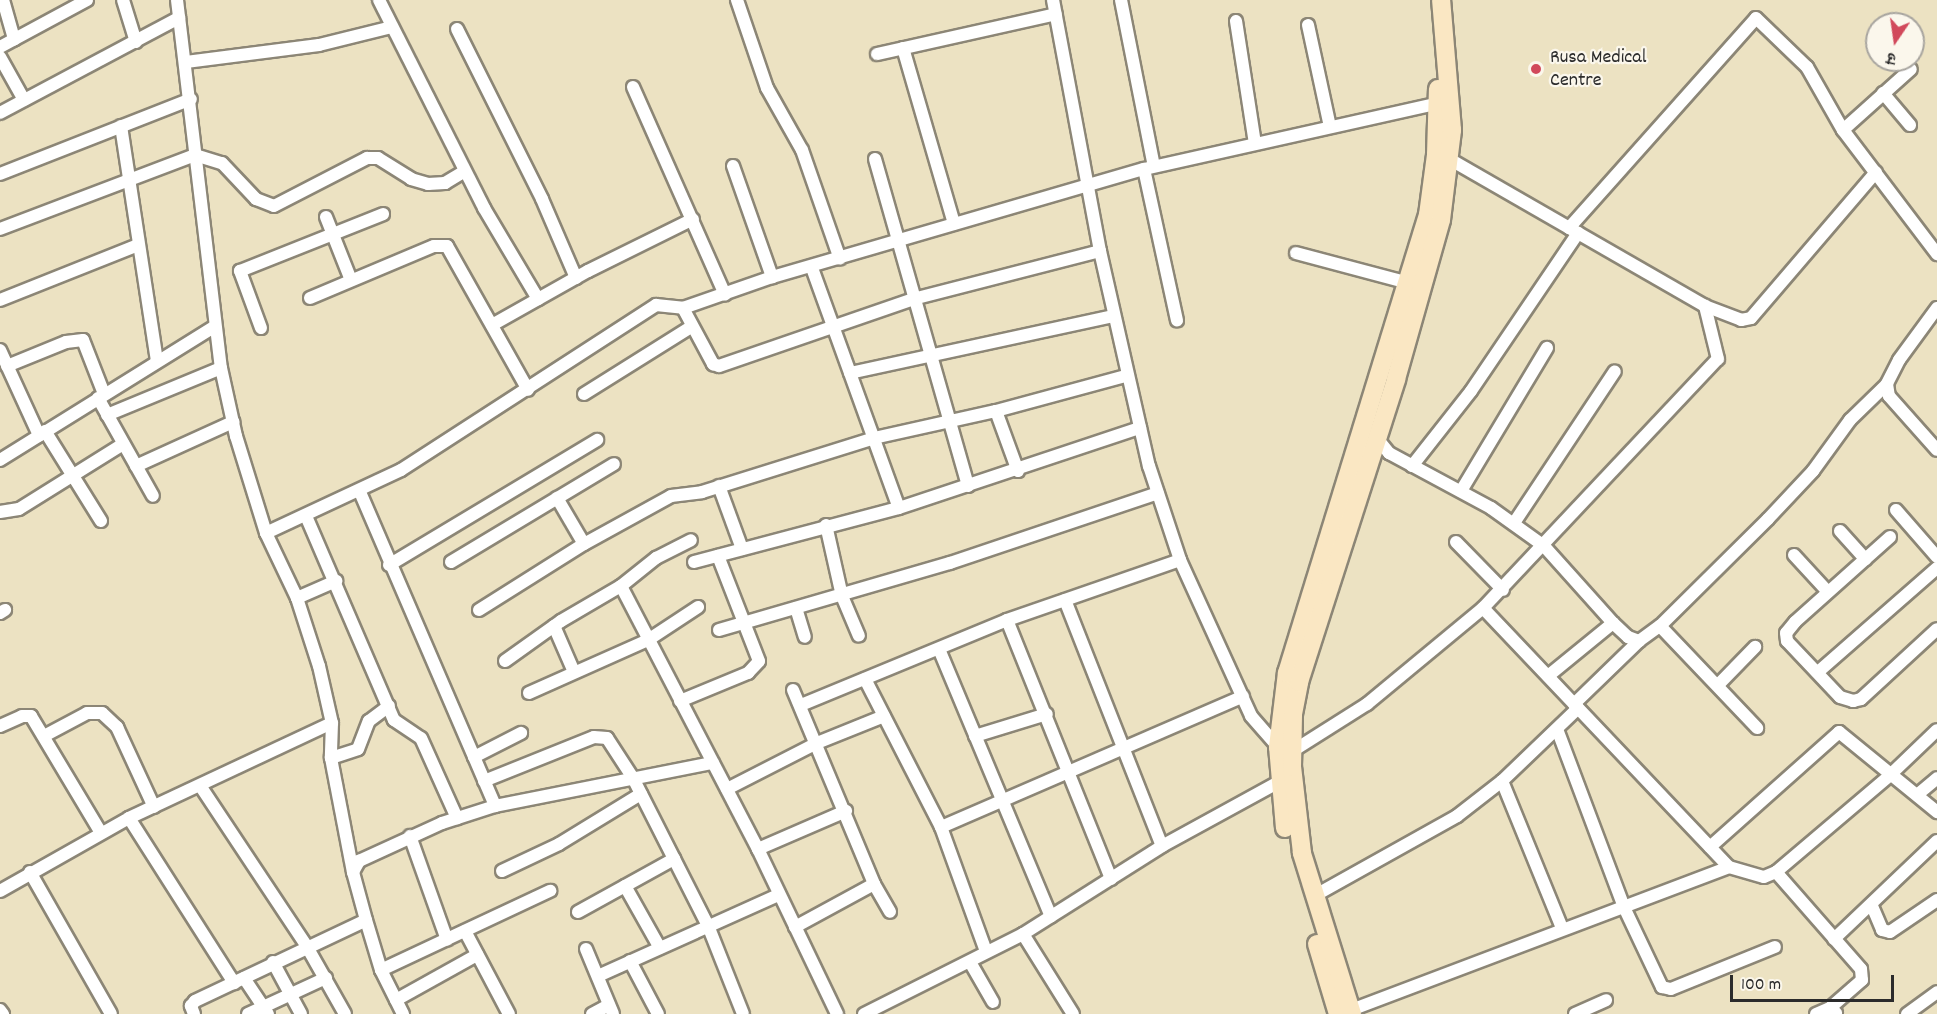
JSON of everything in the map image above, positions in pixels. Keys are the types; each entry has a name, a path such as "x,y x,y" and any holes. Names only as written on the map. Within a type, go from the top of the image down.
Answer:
{"street":[{"path":"3,0 14,39"},
{"path":"0,47 87,0"},
{"path":"123,0 136,42"},
{"path":"177,0 191,99 195,154 215,326 221,368 233,422 266,533 297,598 319,666 332,723 331,758 353,872 381,970 403,1014"},
{"path":"379,0 465,171 538,299"},
{"path":"737,0 767,88 802,150 840,259"},
{"path":"1053,0 1126,376 1158,493 1180,560 1251,716 1284,750"},
{"path":"1121,0 1177,320"},
{"path":"1347,1013 1290,856 1290,820 1284,750 1287,673 1409,283 1428,215 1439,103 1440,1"},
{"path":"1347,1013 1279,782 1299,682 1442,220 1452,130 1440,1"},
{"path":"877,54 1056,14"},
{"path":"0,113 179,18"},
{"path":"1412,466 1471,391 1573,231 1756,18 1801,60 1843,130 1937,254"},
{"path":"1236,21 1255,144"},
{"path":"1308,25 1330,127"},
{"path":"186,62 319,45 392,27"},
{"path":"457,29 542,199 576,278"},
{"path":"903,48 954,224"},
{"path":"0,57 24,100"},
{"path":"1843,130 1908,72"},
{"path":"633,87 725,295"},
{"path":"1883,93 1910,125"},
{"path":"0,174 191,99"},
{"path":"266,533 360,492 528,390 656,305 683,308 772,277 812,268 1149,167 1439,103"},
{"path":"121,126 156,361"},
{"path":"0,229 195,154 222,163 256,199 274,206 367,158 378,158 411,179 428,184 445,183 465,171"},
{"path":"875,159 901,240 968,486"},
{"path":"1449,159 1705,306 1741,320 1751,318 1876,172"},
{"path":"733,166 772,277"},
{"path":"261,328 240,271 334,236 383,214"},
{"path":"326,218 351,280"},
{"path":"492,325 576,278 693,219"},
{"path":"0,300 138,245"},
{"path":"310,298 443,245 454,255 528,390"},
{"path":"683,308 690,327 716,366 917,298 1100,251"},
{"path":"1296,253 1409,283"},
{"path":"812,268 899,508"},
{"path":"1284,750 1367,704 1503,590 1716,362 1718,349 1705,306"},
{"path":"1314,896 1435,832 1502,781 1557,729 1639,641 1660,626 1798,487 1850,420 1887,384 1899,360 1937,308"},
{"path":"850,373 1114,316"},
{"path":"1,455 42,433 215,326"},
{"path":"584,394 690,327"},
{"path":"7,366 66,342 83,340 108,415 153,496"},
{"path":"1461,491 1547,348"},
{"path":"0,350 42,433 101,521"},
{"path":"108,415 221,368"},
{"path":"1514,524 1615,371"},
{"path":"479,610 584,544 671,496 719,486 874,438 996,411 1126,376"},
{"path":"1887,384 1889,396 1937,450"},
{"path":"996,411 1018,471"},
{"path":"136,466 233,422"},
{"path":"694,562 826,525 899,508 1018,471 1140,428"},
{"path":"1376,437 1389,453 1461,491 1544,546 1613,622 1628,637 1639,641"},
{"path":"389,566 597,440"},
{"path":"0,512 19,509 123,444"},
{"path":"451,562 614,464"},
{"path":"719,486 742,549"},
{"path":"360,492 389,566 495,806"},
{"path":"719,630 842,596 1056,530 1158,493"},
{"path":"557,498 584,544"},
{"path":"1896,510 1937,557"},
{"path":"306,516 396,724 421,738 457,818"},
{"path":"826,525 842,596 859,636"},
{"path":"1840,531 1865,559"},
{"path":"1890,537 1795,622 1786,636 1844,700 1857,701 1937,629"},
{"path":"505,661 554,626 621,586 656,558 691,540"},
{"path":"1456,542 1503,590"},
{"path":"1794,555 1828,592"},
{"path":"680,701 757,666 758,657 742,622 718,556"},
{"path":"801,705 1007,620 1180,560"},
{"path":"1818,672 1937,568"},
{"path":"297,598 336,581"},
{"path":"621,586 758,849 833,1013"},
{"path":"1065,600 1162,846"},
{"path":"529,693 648,640 698,607"},
{"path":"795,608 805,637"},
{"path":"1484,608 1729,867 1764,877 1776,872 1889,776 1937,730"},
{"path":"1007,620 1071,771 1111,879"},
{"path":"1548,676 1613,622"},
{"path":"554,626 574,672"},
{"path":"1660,626 1719,684 1757,728"},
{"path":"1719,684 1755,647"},
{"path":"939,649 1051,917"},
{"path":"865,679 941,827 986,951"},
{"path":"794,690 846,811 874,884 890,912"},
{"path":"941,827 1243,696"},
{"path":"331,758 358,749 369,721 389,706"},
{"path":"44,736 87,713 102,713 117,727 154,807"},
{"path":"975,736 1047,714"},
{"path":"0,726 28,715 44,736 101,833"},
{"path":"727,789 817,743 884,716"},
{"path":"0,891 129,818 201,787 332,723"},
{"path":"1557,729 1623,905 1661,985 1667,990 1775,947"},
{"path":"1710,847 1836,732 1845,733 1889,776 1937,812"},
{"path":"474,757 521,734"},
{"path":"484,781 599,736 611,742 633,778 709,928 743,1014"},
{"path":"353,872 359,861 410,836 495,806 713,763"},
{"path":"1917,795 1937,778"},
{"path":"1502,781 1562,928"},
{"path":"864,1014 877,1011 970,962 986,951 1023,934 1162,846 1279,782"},
{"path":"201,787 306,945 345,1014"},
{"path":"502,871 559,844 641,794"},
{"path":"758,849 846,811"},
{"path":"129,818 239,981 266,1011"},
{"path":"410,836 447,940"},
{"path":"1834,939 1872,906 1937,841"},
{"path":"578,912 674,859"},
{"path":"1347,1013 1562,928 1729,867"},
{"path":"30,872 111,1014"},
{"path":"1776,872 1861,969 1863,976 1833,1011 1816,1014"},
{"path":"795,927 874,884"},
{"path":"625,886 660,948"},
{"path":"381,970 550,891"},
{"path":"598,976 778,895"},
{"path":"1872,906 1882,930 1890,932 1937,900"},
{"path":"194,1014 193,1002 239,981 306,945 366,920"},
{"path":"465,931 508,1014"},
{"path":"1023,934 1069,1013"},
{"path":"586,949 611,1009 592,1014"},
{"path":"396,1000 477,955"},
{"path":"630,961 658,1014"},
{"path":"273,962 301,1014"},
{"path":"970,962 993,1002"},
{"path":"248,1014 266,1011 326,978"},
{"path":"1907,1014 1937,992"},
{"path":"1575,1014 1606,1000"},
{"path":"0,1010 3,1014"}],"place":[{"name":"Rusa Medical Centre","path":"1536,69"}]}
